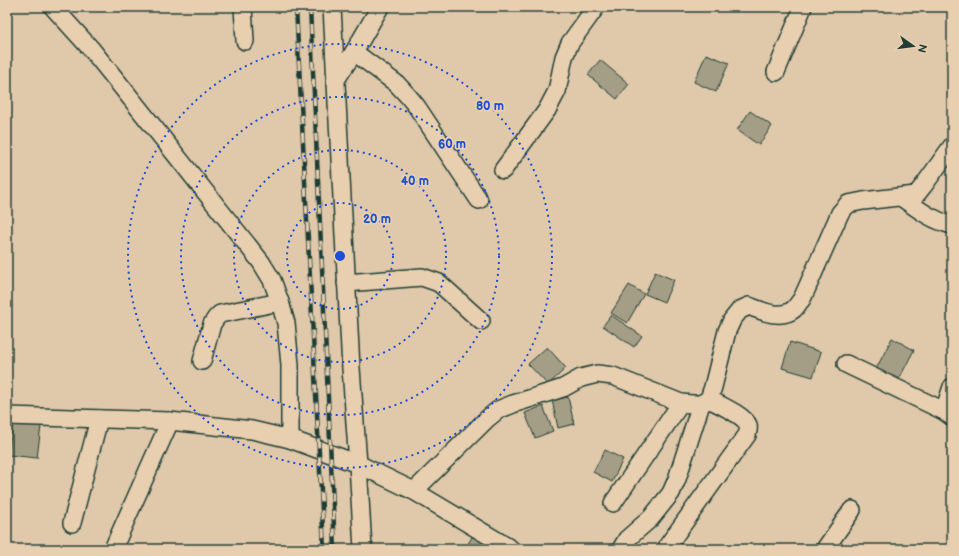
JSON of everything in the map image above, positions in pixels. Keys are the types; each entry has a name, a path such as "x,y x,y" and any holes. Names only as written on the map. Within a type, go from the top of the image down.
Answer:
{"street":[{"path":"53,7 106,66 261,262 272,280 286,323 290,365 290,439"},
{"path":"243,7 245,41"},
{"path":"332,7 351,368 364,549"},
{"path":"336,81 380,7"},
{"path":"502,170 547,110 557,90 564,57 570,43 596,7"},
{"path":"776,72 803,7"},
{"path":"354,52 397,84 418,107 479,200"},
{"path":"621,549 627,539 651,518 671,493 705,401 713,387 727,331 732,320 740,310 748,306 768,313 781,314 793,309 802,299 840,213 848,204 916,195 952,146"},
{"path":"901,197 930,218 952,225"},
{"path":"346,283 422,277 439,283 481,321"},
{"path":"202,361 212,324 220,314 280,302"},
{"path":"846,364 948,414 952,387"},
{"path":"414,491 498,410 563,388 581,378 597,374 613,376 681,403 692,404 705,401 744,418 748,425 749,430 747,435 668,545"},
{"path":"613,503 681,403"},
{"path":"7,416 170,421 252,430 290,439 358,464 414,491 511,549"},
{"path":"72,523 99,419"},
{"path":"112,549 170,421"},
{"path":"825,549 852,510"}],"building":[{"path":"706,54 729,63 716,92 694,82"},
{"path":"600,60 629,84 617,99 588,75"},
{"path":"750,111 772,126 759,145 737,130"},
{"path":"655,272 674,280 664,302 645,294"},
{"path":"629,285 644,294 627,323 611,313"},
{"path":"611,315 642,336 634,347 603,326"},
{"path":"892,338 914,350 898,381 876,369"},
{"path":"790,342 821,352 813,377 782,368"},
{"path":"547,347 566,368 548,385 528,364"},
{"path":"568,397 574,424 558,428 552,400"},
{"path":"543,406 553,431 535,438 525,413"},
{"path":"13,422 41,426 37,458 8,455"},
{"path":"605,450 623,459 612,482 593,472"},
{"path":"475,532 490,541 485,549 465,549"}],"railway":[{"path":"296,7 324,549"},
{"path":"310,7 335,549"}]}
